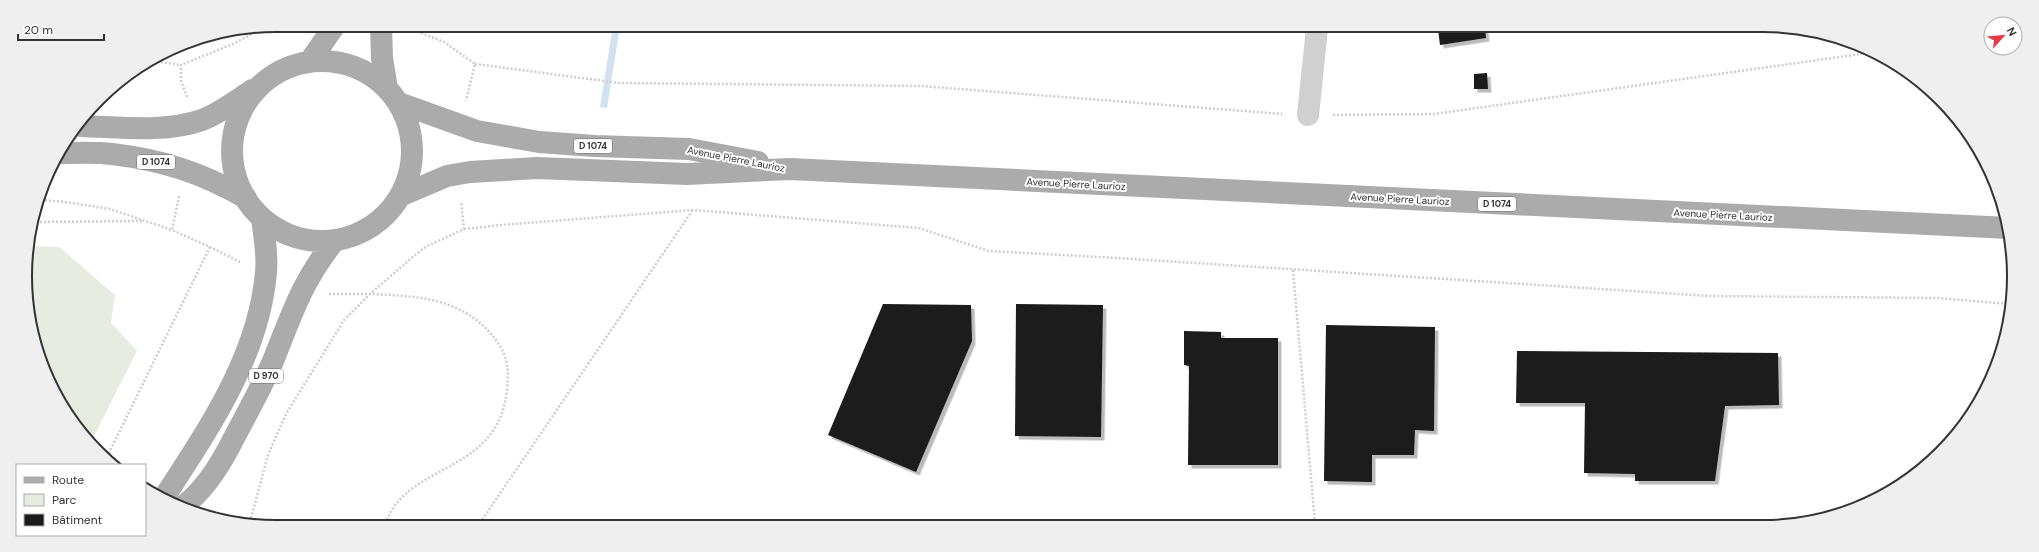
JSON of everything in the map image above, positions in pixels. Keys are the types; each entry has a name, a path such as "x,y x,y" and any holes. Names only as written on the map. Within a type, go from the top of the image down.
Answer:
{"main road":[{"path":"310,61 330,32"},
{"path":"258,86 244,106 234,134 232,152 236,176 246,198 262,218 278,229 296,237 315,241 335,240 355,235 372,226 388,213 400,196 412,166 411,133 393,95 382,58 381,32"},
{"name":"Avenue Pierre Laurioz","path":"258,86 274,74 291,65 310,61 327,60 344,63 365,71 393,95 459,126 477,131 539,142 595,146 689,149 790,169"},
{"path":"83,126 152,128 190,123 219,111 258,86"},
{"name":"D 1074","path":"66,153 111,154 186,170 219,183 246,198"},
{"name":"Avenue Pierre Laurioz","path":"400,196 434,181 458,174 537,168 687,174 790,169 2002,228"},
{"name":"D 970","path":"166,494 209,429 228,396 248,349 263,297 266,271 267,252 262,218"},
{"name":"D 970","path":"188,503 197,495 213,475 231,444 272,362 291,312 305,284 318,262 335,240"}],"street":[{"path":"1308,115 1317,32"}],"path":[{"path":"419,32 444,42 475,64 620,83 921,86 1308,115 1434,114 1863,54"},
{"path":"159,62 180,65 233,44 253,33"},
{"path":"459,126 475,64"},
{"path":"180,65 181,80 190,107 190,123"},
{"path":"172,230 186,170"},
{"path":"458,174 464,229"},
{"path":"44,200 110,209 172,230 210,247 254,270 266,271"},
{"path":"482,520 693,210"},
{"path":"251,518 268,455 286,414 344,320 370,294 415,255 428,246 464,229 693,210 919,228 989,251 1710,296 1938,298 2005,304"},
{"path":"38,222 146,222"},
{"path":"109,454 210,247"},
{"path":"1293,270 1315,520"},
{"path":"305,284 318,291 330,294 414,295 436,300 465,312 490,332 499,344 506,359 508,377 502,413 495,429 473,452 407,492 396,504 387,520"}],"green space":[{"path":"34,246 59,247 115,295 111,323 137,351 93,437 73,412 57,384 40,339 34,308 32,276"}],"water":[{"path":"612,32 619,32 607,108 600,107"}],"building":[{"path":"1438,32 1485,32 1486,38 1440,45"},
{"path":"1487,73 1488,89 1474,89 1474,74"},
{"path":"883,304 971,305 972,341 916,472 828,435"},
{"path":"1016,304 1103,305 1101,437 1015,436"},
{"path":"1326,325 1435,327 1434,431 1415,430 1414,455 1372,455 1372,482 1324,481"},
{"path":"1184,331 1221,332 1221,338 1278,338 1278,465 1188,465 1189,366 1184,365"},
{"path":"1517,351 1778,353 1779,405 1725,406 1715,481 1635,481 1635,474 1584,473 1585,403 1516,403"}]}
